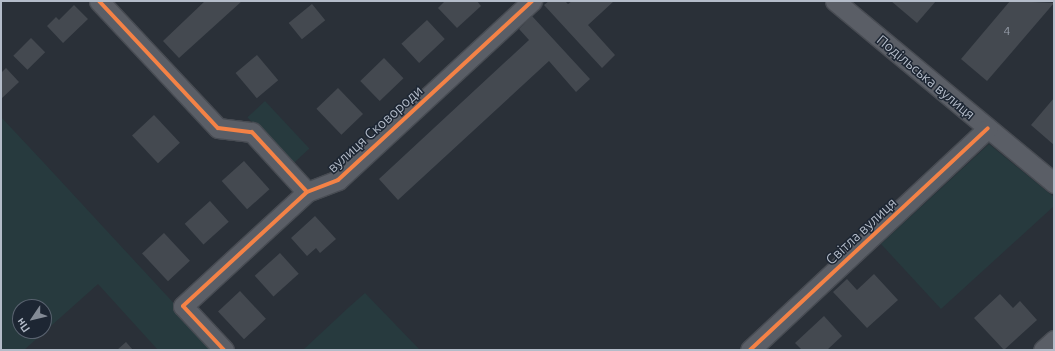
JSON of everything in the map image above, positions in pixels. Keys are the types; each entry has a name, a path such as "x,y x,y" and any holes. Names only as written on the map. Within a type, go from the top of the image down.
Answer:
{"street":[{"path":"99,1 218,128 252,132 307,192"},
{"name":"вулиця Сковороди","path":"224,350 184,306 307,192 338,180 532,1"},
{"name":"Подільська вулиця","path":"835,1 1054,183"},
{"name":"Світла вулиця","path":"750,350 988,128"},
{"path":"1043,350 1054,340"}],"green space":[{"path":"265,101 309,149 292,165 247,117"},
{"path":"1,117 217,350 158,350 98,284 52,325 52,299 12,299 12,339 36,339 24,350 1,350"},
{"path":"989,144 1054,197 1054,206 941,309 881,244"},
{"path":"365,293 420,350 303,350 348,308"}],"building":[{"path":"205,1 242,1 179,58 163,41"},
{"path":"445,1 477,1 481,6 457,28 438,8"},
{"path":"549,1 565,1 568,4 572,1 614,1 588,25 615,55 602,68 544,5"},
{"path":"891,1 936,1 917,23"},
{"path":"1010,1 1054,3 987,81 961,59"},
{"path":"312,4 325,20 302,39 289,23"},
{"path":"74,5 88,19 63,43 47,26 56,17 59,20"},
{"path":"532,16 590,79 576,92 549,61 398,200 379,179 529,40 519,29"},
{"path":"427,20 445,39 419,63 401,44"},
{"path":"31,38 45,52 27,70 13,56"},
{"path":"257,55 278,80 257,98 236,73"},
{"path":"384,58 403,78 380,101 360,81"},
{"path":"6,68 19,82 1,99 1,73"},
{"path":"338,88 363,114 341,135 316,109"},
{"path":"1054,98 1054,145 1031,125"},
{"path":"154,115 180,143 158,163 132,135"},
{"path":"244,161 269,189 247,209 222,181"},
{"path":"210,201 229,222 203,245 185,224"},
{"path":"315,216 336,239 320,253 316,248 307,256 291,238"},
{"path":"164,233 190,261 168,281 142,253"},
{"path":"280,253 299,274 273,297 255,276"},
{"path":"874,274 898,300 867,328 833,292 847,279 857,290"},
{"path":"240,291 266,319 244,339 218,311"},
{"path":"1000,294 1013,308 1020,301 1037,320 1004,350 974,318"},
{"path":"824,316 842,336 827,350 802,350 795,343"},
{"path":"126,342 133,350 117,350"}],"cycle path":[{"path":"99,1 218,128 252,132 307,192"},
{"path":"224,350 183,306 307,192 338,180 532,1"},
{"path":"750,350 988,128"}]}
